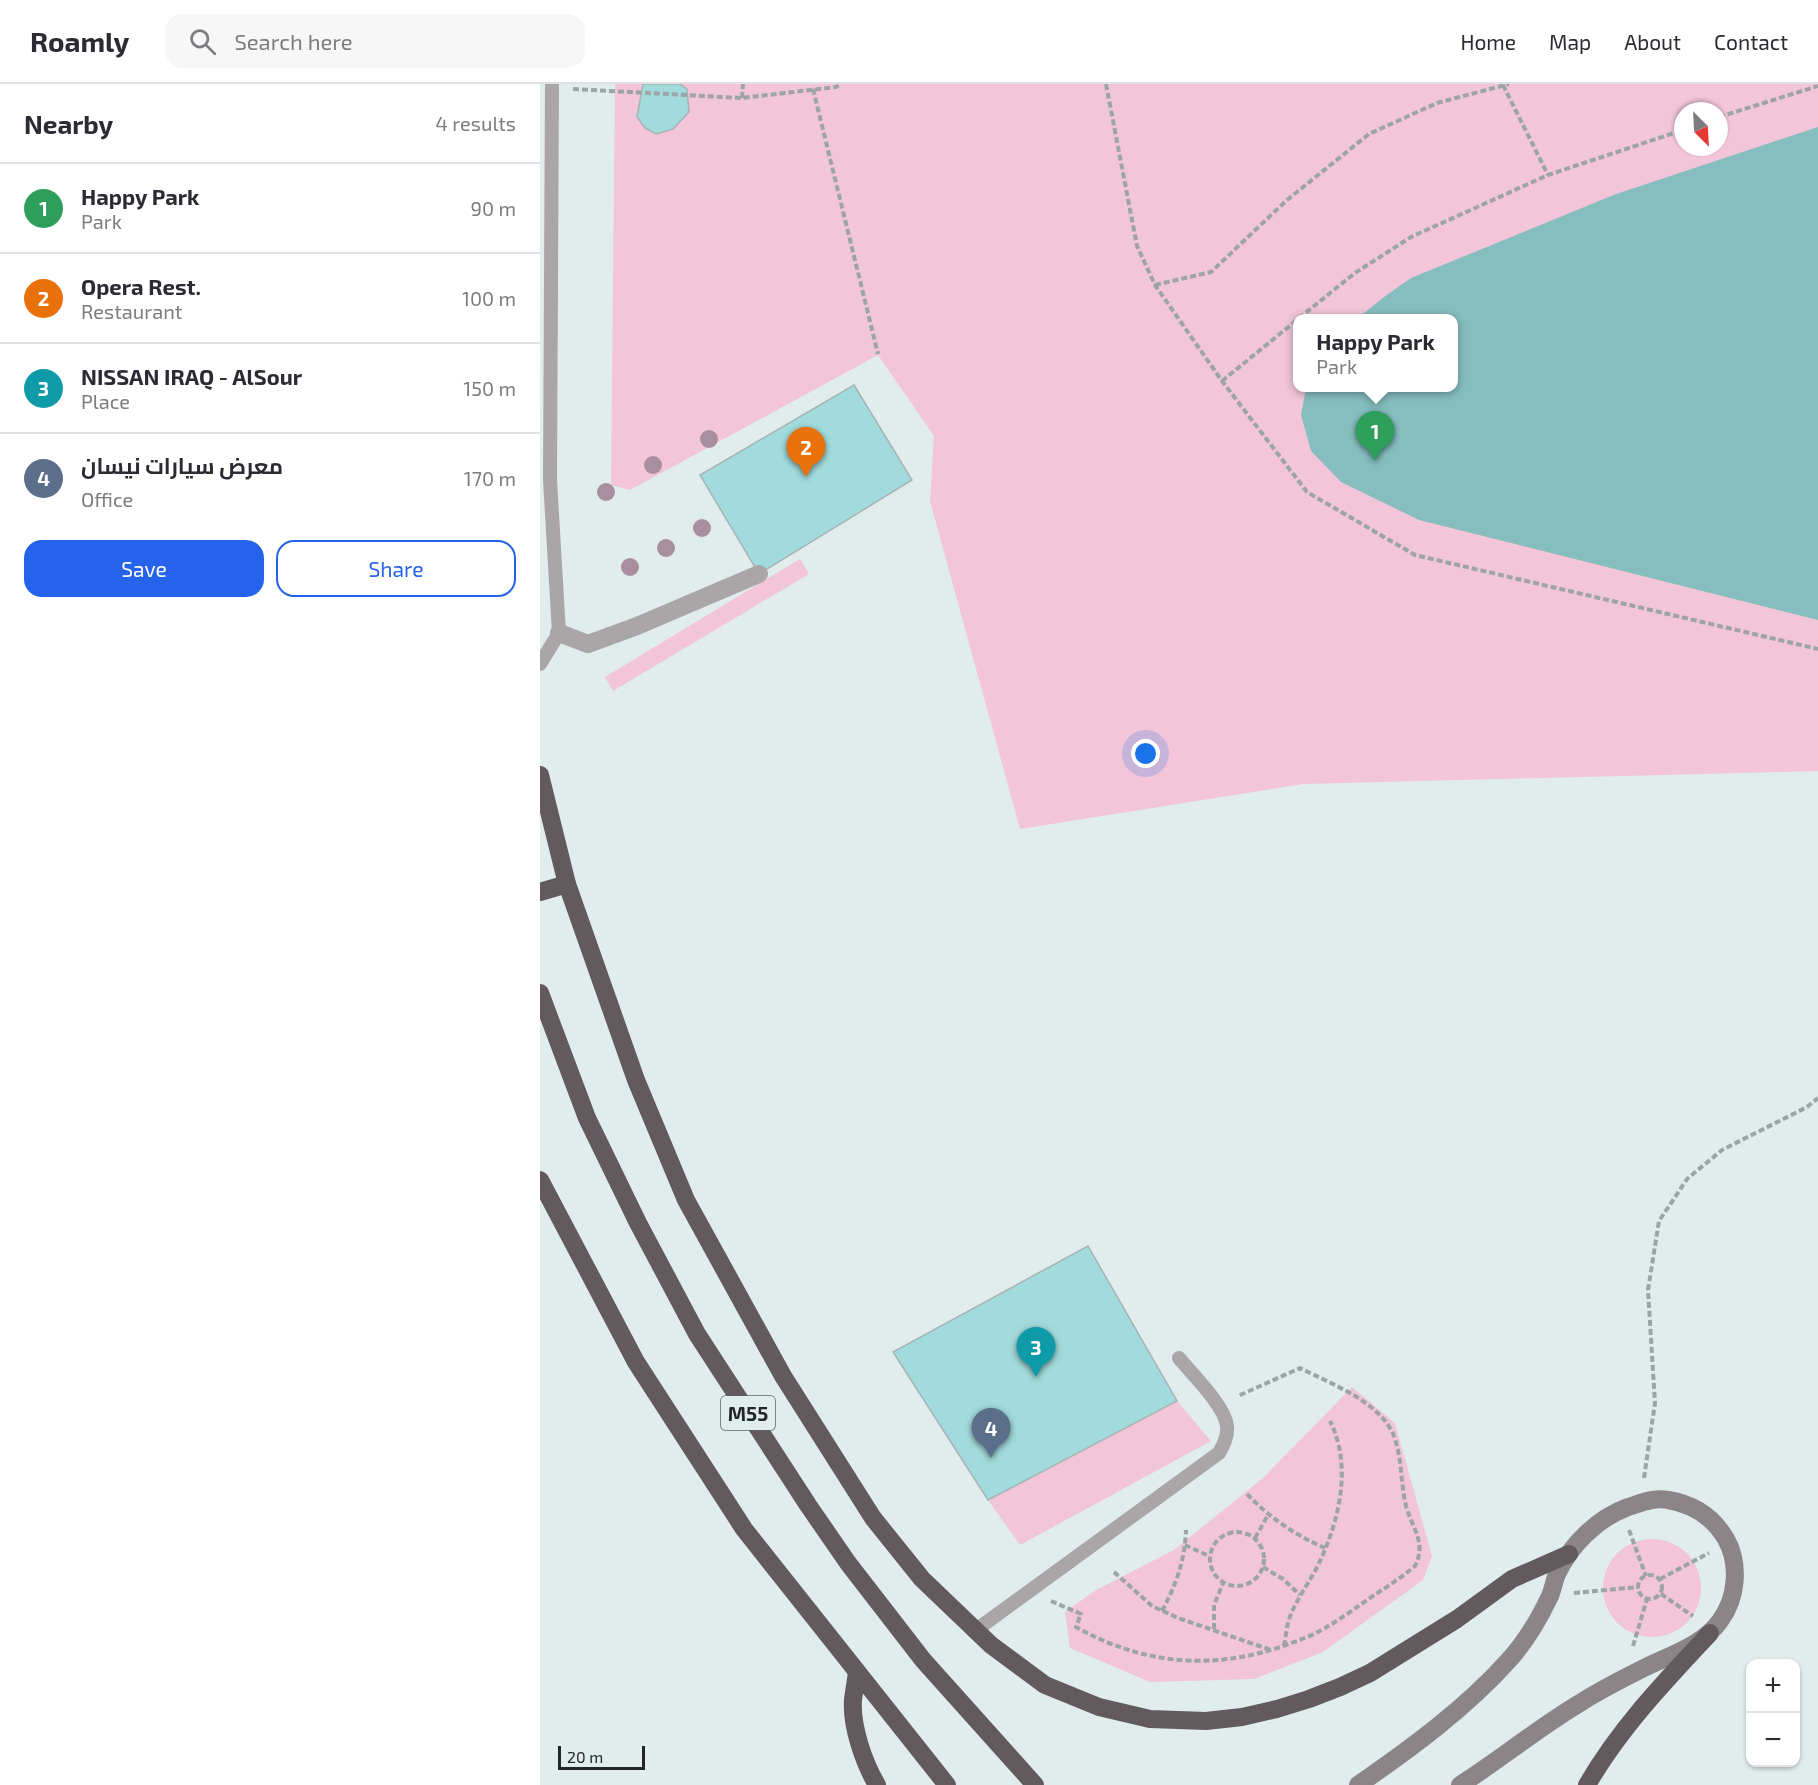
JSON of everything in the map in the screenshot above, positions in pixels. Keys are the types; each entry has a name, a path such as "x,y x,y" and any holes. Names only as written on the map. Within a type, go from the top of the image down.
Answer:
{"highway":[{"path":"540,775 567,884 636,1080 686,1200 783,1376 873,1518 922,1579 991,1645 1046,1685 1099,1707 1150,1719 1206,1720 1242,1717 1310,1699 1371,1673 1457,1619 1512,1579 1569,1554"},
{"path":"540,892 567,884"},
{"name":"M55","path":"540,993 587,1118 638,1223 697,1334 848,1563 923,1660 1035,1785"},
{"path":"540,1180 636,1362 744,1529 947,1785"},
{"path":"1587,1785 1628,1724 1712,1631"},
{"path":"857,1672 852,1702 856,1729 863,1755 877,1785"}],"main road":[{"path":"1358,1785 1430,1732 1509,1660 1535,1623 1569,1554 1593,1528 1620,1510 1661,1498 1693,1507 1707,1516 1728,1542 1735,1574 1734,1591 1729,1606 1712,1631 1697,1642 1623,1678 1580,1703 1460,1785"}],"street":[{"path":"559,633 588,644 637,626 759,574"}],"lane":[{"path":"540,664 559,633 550,480 552,86"},
{"path":"976,1630 1220,1453 1226,1442 1228,1429 1225,1416 1179,1358"}],"path":[{"path":"742,98 743,84"},
{"path":"552,86 742,98 836,87 841,84"},
{"path":"1106,84 1137,246 1155,285 1222,381 1306,492 1415,555 1818,649"},
{"path":"1155,285 1211,272 1287,200 1369,134 1437,103 1509,84"},
{"path":"1503,85 1548,175"},
{"path":"1728,114 1818,86"},
{"path":"813,89 878,354"},
{"path":"1304,314 1355,273 1411,237 1548,175 1674,132"},
{"path":"1222,381 1293,323"},
{"path":"1640,1503 1655,1403 1648,1290 1659,1221 1687,1179 1722,1150 1807,1107 1818,1098"},
{"path":"1029,1592 1081,1614 1076,1627 1112,1645 1137,1654 1188,1662 1216,1661 1272,1650 1324,1629 1415,1566 1421,1552 1420,1544 1406,1504 1400,1458 1395,1439 1386,1422 1374,1408 1300,1368 1218,1405"},
{"path":"1284,1646 1290,1616 1320,1561 1337,1515 1341,1490 1341,1454 1330,1421"},
{"path":"1247,1494 1268,1515 1305,1539 1325,1548"},
{"path":"1620,1510 1646,1576"},
{"path":"1255,1538 1268,1515"},
{"path":"1162,1611 1177,1579 1186,1530"},
{"path":"1236,1531 1255,1538 1263,1551 1263,1567 1258,1575 1251,1582 1242,1586 1232,1586 1217,1579 1212,1572 1209,1556 1212,1546 1218,1539 1226,1533 1236,1531"},
{"path":"1660,1579 1728,1542"},
{"path":"1185,1545 1209,1556"},
{"path":"1263,1567 1283,1579 1300,1596"},
{"path":"1114,1572 1152,1606 1162,1611 1272,1650"},
{"path":"1653,1575 1660,1579 1663,1587 1661,1594 1654,1599 1647,1599 1639,1593 1641,1578 1646,1576 1653,1575"},
{"path":"1214,1629 1214,1605 1223,1583"},
{"path":"1550,1595 1638,1587"},
{"path":"1661,1594 1712,1631"},
{"path":"1623,1678 1647,1599"}],"shaded area":[{"path":"615,84 1818,84 1818,771 1303,784 1020,829 930,501 934,436 878,355 630,490 611,485"},
{"path":"800,559 809,574 613,691 605,677"},
{"path":"1352,1387 1395,1423 1432,1556 1423,1580 1323,1652 1254,1679 1150,1682 1070,1648 1065,1612 1096,1590 1174,1550 1263,1478"},
{"path":"1177,1401 1211,1441 1020,1545 988,1500"},
{"path":"1652,1539 1671,1543 1687,1553 1697,1569 1701,1588 1697,1607 1687,1623 1671,1633 1652,1637 1633,1633 1617,1623 1607,1607 1603,1588 1607,1569 1617,1553 1633,1543"}],"water":[{"path":"1818,127 1818,620 1419,520 1341,482 1311,451 1301,415 1305,392 1458,392 1458,314 1363,314 1411,278 1616,194"}],"building":[{"path":"643,84 680,84 687,89 689,112 673,129 656,134 645,128 637,117"},
{"path":"854,385 912,480 759,574 700,475"},
{"path":"1088,1246 1177,1401 988,1500 893,1352"}],"place":[{"name":"Happy Park","path":"1375,461"},
{"name":"Opera Rest.","path":"806,477"},
{"name":"NISSAN IRAQ - AlSour","path":"1036,1377"},
{"name":"معرض سيارات نيسان","path":"991,1458"}]}
